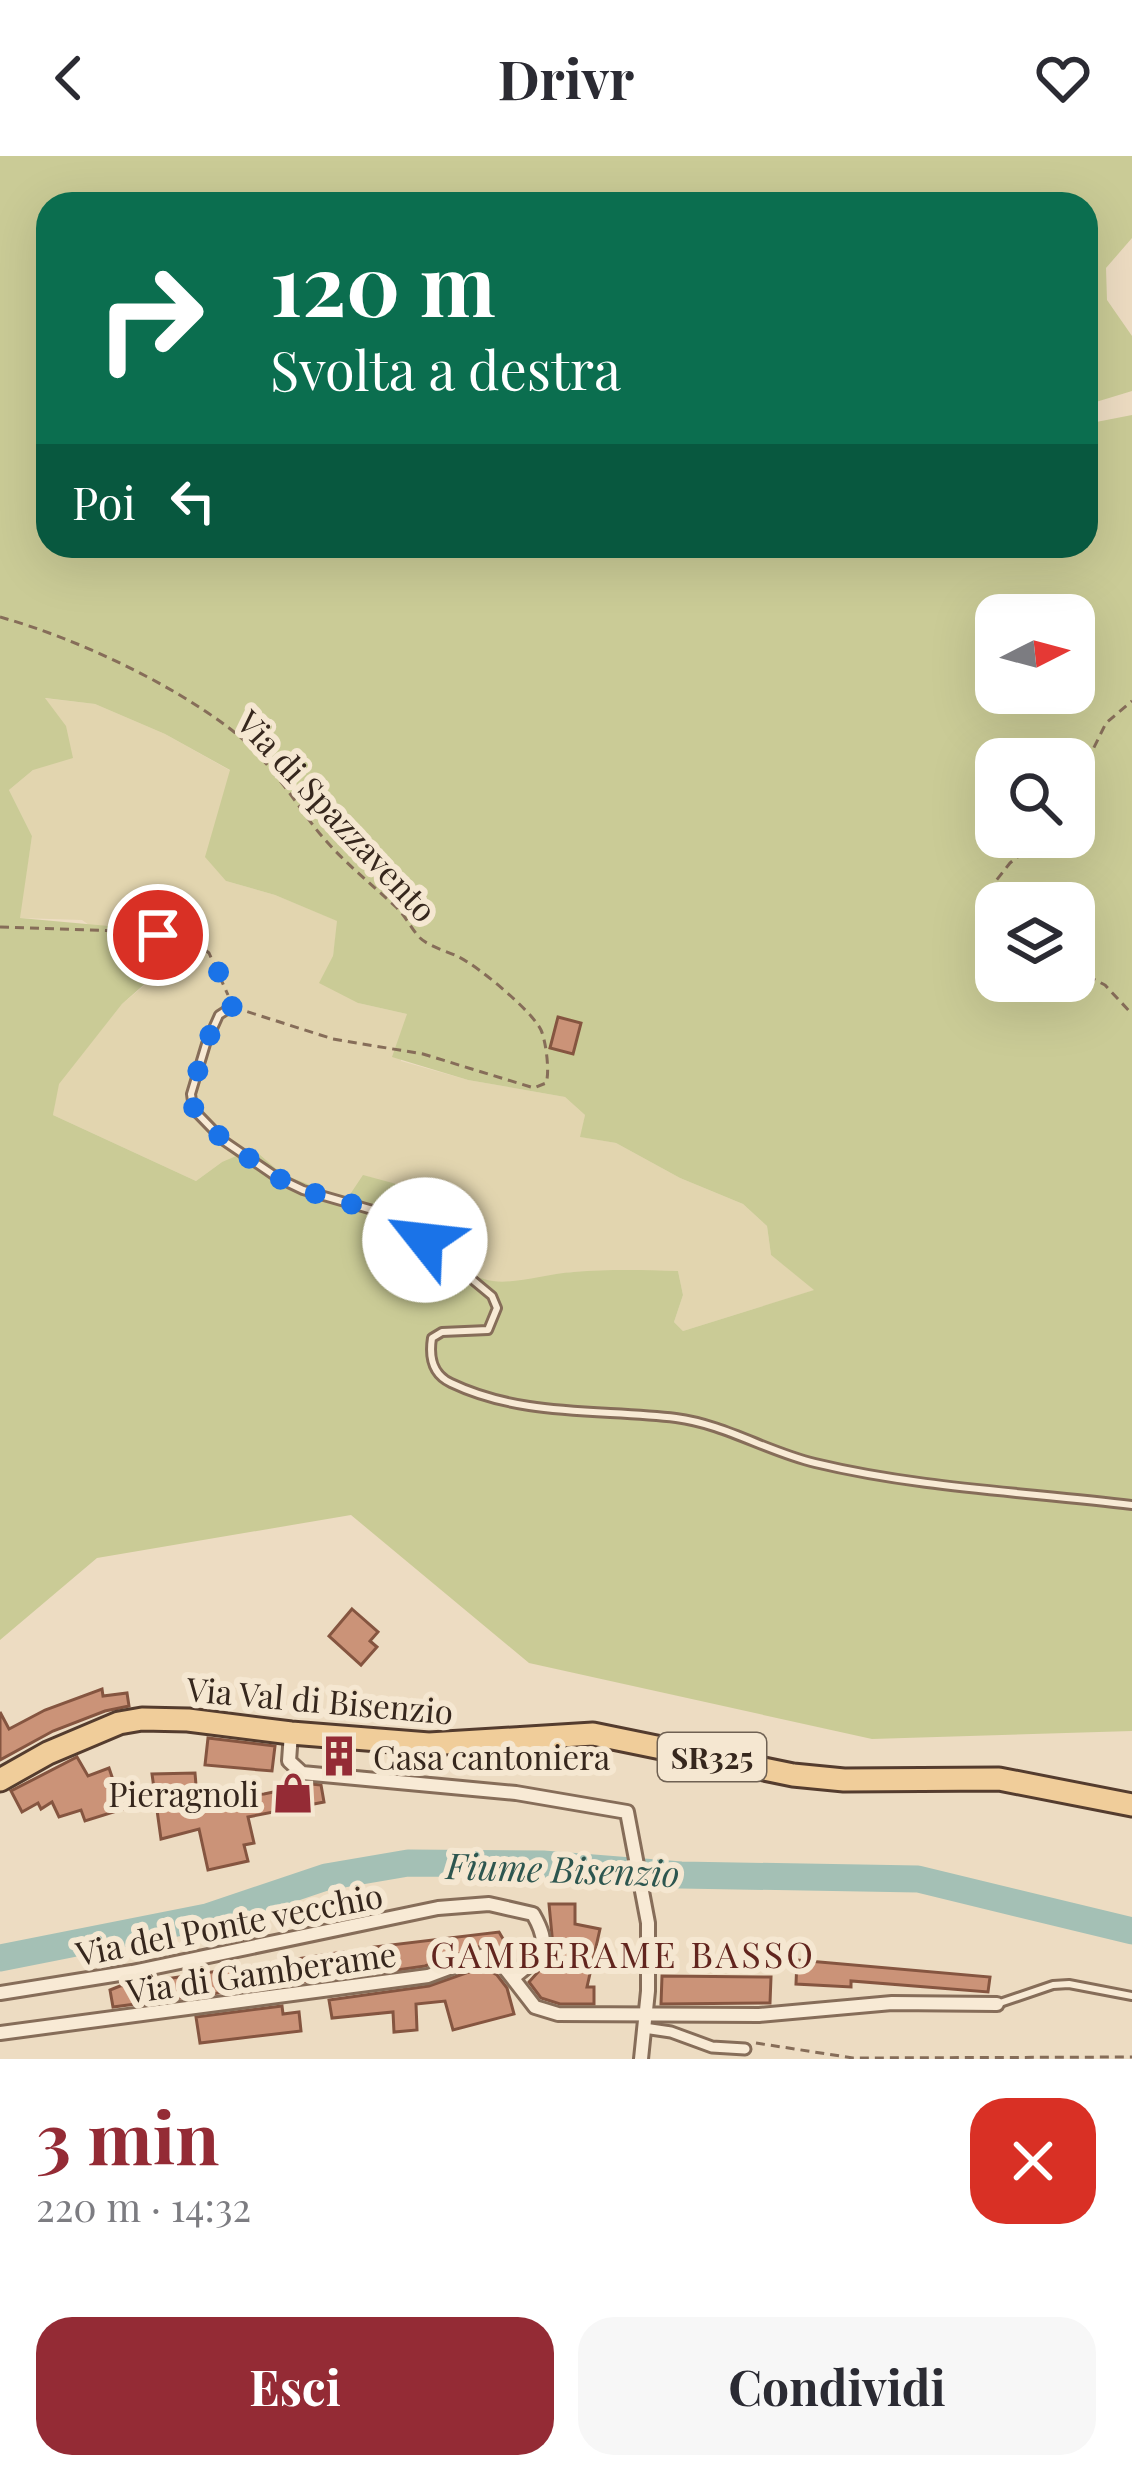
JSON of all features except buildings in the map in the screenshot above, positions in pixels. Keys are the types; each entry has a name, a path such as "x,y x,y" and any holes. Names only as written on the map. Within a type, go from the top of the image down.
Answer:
{"main road":[{"name":"Via Val di Bisenzio","path":"0,1780 48,1753 119,1723 142,1719 449,1744 593,1733 793,1775 844,1780 999,1779 1132,1805"}],"street":[{"path":"291,1733 289,1761 302,1773 516,1793 627,1812 648,1923 641,2059"},
{"name":"Via del Ponte vecchio","path":"0,1993 132,1972 438,1908 489,1904 533,1914 543,1932 544,1946 537,1959 514,1977"},
{"name":"Via di Gamberame","path":"0,2033 428,1976 484,1955 514,1977 522,1995 535,2007 645,2021 919,2001 997,2004"},
{"path":"645,2021 712,2047 745,2049"}],"lane":[{"path":"233,1006 219,1015 206,1044 191,1094 194,1109 224,1141 278,1178 303,1190 397,1217 492,1296 497,1308 488,1330 442,1332 432,1338 430,1352 436,1372 448,1382 535,1408 680,1418 810,1462 904,1481 1132,1505"},
{"path":"997,2004 1069,1984 1132,1996"}],"path":[{"name":"Via di Spazzavento","path":"0,616 42,628 101,656 232,730 295,797 354,872 400,911 422,941 465,960 541,1029 550,1071 546,1082 534,1088 422,1054 312,1033 233,1006"},
{"path":"1095,745 1106,723 1132,701"},
{"path":"995,882 1016,858"},
{"path":"0,927 123,931 193,940 209,953 233,1006"},
{"path":"1095,980 1132,1013"},
{"path":"745,2049 756,2043 854,2057 1132,2057"}],"shaded area":[{"path":"43,698 95,704 165,734 231,771 226,881 338,921 333,956 358,1003 407,1014 401,1061 468,1080 565,1097 585,1115 581,1137 616,1143 680,1178 743,1204 767,1226 771,1255 815,1290 683,1331 674,1322 683,1295 678,1271 571,1272 517,1283 490,1282 466,1272 453,1256 445,1238 449,1215 400,1185 347,1199 282,1174 260,1158 222,1162 196,1181 53,1115 58,1084 122,1004 158,974 82,920 19,918 32,836 9,790 33,770"}],"green space":[{"path":"0,156 1132,156 1132,238 1106,268 1107,300 1132,336 1132,391 1098,401 1098,192 36,192 36,558 1098,558 1098,422 1132,415 1132,1731 872,1739 529,1663 351,1515 97,1558 0,1640","holes":["45,698 95,704 165,734 230,770 205,857 226,881 337,921 333,956 319,983 358,1003 407,1014 392,1057 468,1080 565,1097 585,1115 580,1137 616,1143 680,1178 743,1204 767,1226 771,1255 814,1290 683,1331 674,1322 683,1295 678,1271 600,1270 517,1281 484,1279 457,1259 446,1238 450,1215 400,1185 363,1175 347,1199 282,1174 253,1149 222,1162 196,1181 53,1115 59,1084 122,1004 191,943 164,931 20,918 32,836 9,790 33,770 73,758 66,726"]}],"waterway":[{"name":"Fiume Bisenzio","path":"0,1958 207,1917 326,1877 408,1863 918,1879 1132,1931"}],"place":[{"name":"Casa cantoniera","path":"339,1756"},
{"name":"Pieragnoli","path":"293,1793"}],"district":[{"name":"GAMBERAME BASSO","path":"623,1953"}],"route":[{"path":"158,935 193,940 209,953 233,1006 219,1015 206,1044 191,1094 194,1109 224,1141 278,1178 345,1204 397,1217 425,1240"}]}
